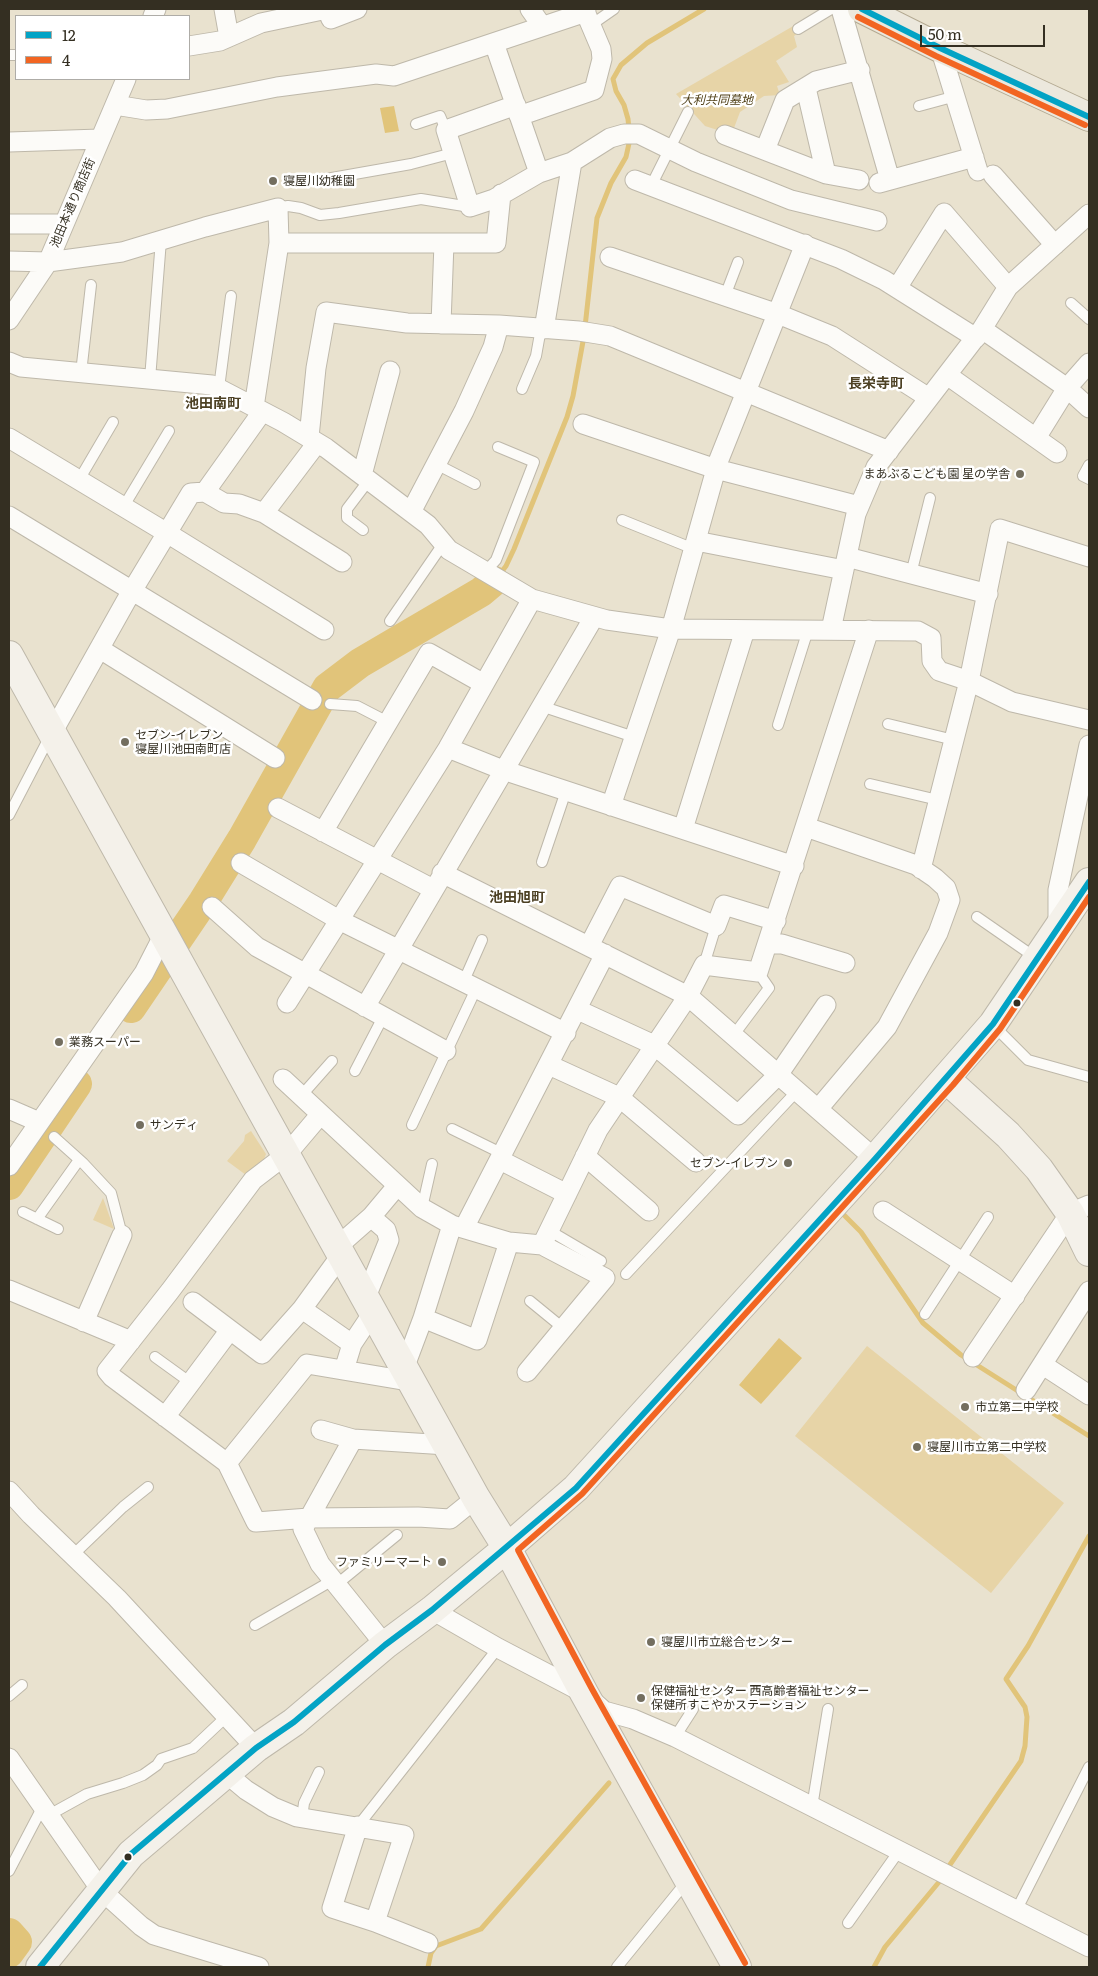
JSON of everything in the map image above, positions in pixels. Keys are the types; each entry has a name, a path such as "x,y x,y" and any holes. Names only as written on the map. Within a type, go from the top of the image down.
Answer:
{"main road":[{"path":"862,9 940,48 1089,117"},
{"path":"894,11 1089,105"}],"street":[{"path":"224,9 229,38"},
{"path":"190,46 220,41 262,22 327,9 331,19 357,9"},
{"path":"530,9 542,26"},
{"path":"841,9 860,70 885,182 982,168"},
{"path":"115,105 146,110 167,109 278,87 376,74 394,76 542,26 587,15 601,49 602,59 594,90 446,130 470,207 501,194 539,173 572,162 610,138 642,134 696,162 791,200 877,221"},
{"path":"494,43 539,173"},
{"path":"940,48 982,168 1055,245"},
{"path":"765,150 785,100 816,81 860,70"},
{"name":"池田本通り商店街","path":"9,320 48,262 126,80"},
{"path":"806,88 826,174"},
{"path":"725,135 826,174 859,180"},
{"path":"9,142 100,140"},
{"path":"542,328 572,162"},
{"path":"643,183 841,259 979,333 1067,388 1089,408"},
{"path":"279,243 496,243 501,194"},
{"path":"9,261 48,262 122,252 278,208 279,243 258,410 206,492"},
{"path":"896,288 944,213 1008,287"},
{"path":"831,630 859,506 876,467 979,333 1008,287 1055,245 1087,220"},
{"path":"9,224 64,224"},
{"path":"441,324 444,243"},
{"path":"611,806 671,629 716,469 805,244"},
{"path":"610,257 778,314 832,336 929,398"},
{"path":"264,513 313,440 316,368 326,312 407,323 499,325 579,331 610,336 889,451"},
{"path":"411,512 464,411 493,347 499,325"},
{"path":"9,362 20,367 212,385 219,388 313,440 428,525 449,550 532,600 607,620 671,629 918,631 931,638 932,661 939,670 969,681 1012,702 1089,720"},
{"path":"1036,438 1067,388 1089,364"},
{"path":"365,477 390,371"},
{"path":"947,375 1056,453"},
{"path":"583,424 716,469 859,506"},
{"path":"9,438 167,532 324,630"},
{"path":"52,733 132,590 191,493 206,492 224,503 239,504 264,513 342,562"},
{"path":"9,516 321,702"},
{"path":"921,869 969,681 1000,529 1089,557"},
{"path":"695,545 912,574 988,594"},
{"path":"287,1003 448,748 532,600"},
{"path":"365,1007 594,617"},
{"path":"683,829 745,630"},
{"path":"546,1238 598,1130 688,996 704,965 758,972 794,866 869,630"},
{"path":"100,649 275,758"},
{"path":"323,832 429,653 484,684"},
{"path":"9,655 16,684 52,733 409,1374 476,1498 507,1548 584,1693 737,1967"},
{"path":"1058,927 1058,890 1089,746"},
{"path":"448,748 503,770 794,866"},
{"path":"278,808 377,860 438,881 597,950 688,996 875,1159"},
{"path":"806,827 916,865 936,878 946,888 950,900 938,933 887,1027 818,1109"},
{"path":"241,863 339,920 566,1033"},
{"path":"40,1967 131,1854 228,1774 256,1748 294,1722 385,1645 432,1610 576,1488 875,1159 993,1024 1058,927 1082,907 1089,882"},
{"path":"409,1374 423,1318 458,1226 502,1157 578,1010 620,886 716,926 724,905 776,921"},
{"path":"212,906 257,947 446,1051"},
{"path":"9,1166 144,973 168,943"},
{"path":"768,944 782,944 845,963"},
{"path":"578,1010 654,1045 738,1114 778,1075 826,1005"},
{"path":"549,1065 619,1098 696,1162"},
{"path":"283,1079 422,1208 458,1226 509,1242 546,1238 605,1278 527,1372"},
{"path":"946,1079 1008,1135 1080,1209 1089,1252"},
{"path":"9,1109 39,1122"},
{"path":"320,1115 286,1154 253,1180 107,1371 112,1377 227,1463 256,1522 309,1518 450,1519 476,1498"},
{"path":"586,1156 649,1211"},
{"path":"502,1157 567,1194"},
{"path":"193,1302 262,1354 302,1309 340,1250 397,1186"},
{"path":"973,1357 1015,1296 1080,1209"},
{"path":"883,1211 1015,1296"},
{"path":"344,1370 352,1344 370,1304 389,1240 386,1230 371,1217"},
{"path":"84,1322 122,1235"},
{"path":"423,1318 477,1340 509,1242"},
{"path":"9,1290 130,1342"},
{"path":"1026,1390 1089,1291"},
{"path":"302,1309 352,1344"},
{"path":"166,1417 230,1330"},
{"path":"227,1463 307,1364 344,1370 409,1374"},
{"path":"1043,1365 1089,1395"},
{"path":"321,1430 353,1440 447,1445"},
{"path":"353,1440 303,1529 320,1564 385,1645"},
{"path":"9,1491 118,1598 256,1748"},
{"path":"432,1610 498,1648 584,1693 604,1711 633,1719 675,1737 1089,1947"},
{"path":"9,1758 101,1890 140,1926 154,1935 259,1967"},
{"path":"228,1774 246,1790 273,1807 302,1818 404,1835 375,1922"},
{"path":"358,1826 332,1908 375,1922 428,1943"}],"lane":[{"path":"587,15 614,9"},
{"path":"798,29 831,9"},
{"path":"919,106 956,96"},
{"path":"643,183 669,148 688,112"},
{"path":"416,124 440,116 446,130"},
{"path":"326,179 411,164 453,153"},
{"path":"278,208 288,206 301,208 320,215 421,199 470,207"},
{"path":"150,379 161,240"},
{"path":"725,296 738,262"},
{"path":"81,373 91,285"},
{"path":"219,388 231,296"},
{"path":"1071,303 1089,319"},
{"path":"522,389 536,356 542,328"},
{"path":"79,480 113,422"},
{"path":"124,506 170,431"},
{"path":"486,571 496,560 534,462 498,447"},
{"path":"436,464 475,484"},
{"path":"1089,465 1082,476 1089,479"},
{"path":"363,530 347,518 347,509 365,477"},
{"path":"912,574 930,498"},
{"path":"622,520 695,545"},
{"path":"390,621 444,544"},
{"path":"778,725 808,630"},
{"path":"321,702 358,706 388,722"},
{"path":"541,706 634,737"},
{"path":"888,724 954,740"},
{"path":"9,815 52,733"},
{"path":"870,784 938,800"},
{"path":"542,862 566,791"},
{"path":"977,917 1036,958"},
{"path":"704,965 716,926"},
{"path":"412,1124 446,1051 470,986 482,940"},
{"path":"733,1036 769,988 758,972"},
{"path":"355,1072 383,1017"},
{"path":"993,1024 1028,1060 1089,1076"},
{"path":"301,1096 332,1061"},
{"path":"626,1274 797,1091"},
{"path":"452,1129 502,1157"},
{"path":"54,1137 110,1193 122,1235"},
{"path":"37,1219 79,1160"},
{"path":"422,1208 432,1164"},
{"path":"23,1212 58,1229"},
{"path":"925,1314 988,1217"},
{"path":"546,1238 601,1261"},
{"path":"530,1301 564,1328"},
{"path":"155,1356 191,1383"},
{"path":"73,1555 122,1507 148,1487"},
{"path":"255,1625 335,1582 397,1536"},
{"path":"358,1826 498,1648"},
{"path":"9,1696 22,1685"},
{"path":"675,1737 694,1709"},
{"path":"812,1806 828,1709"},
{"path":"9,1871 46,1811 87,1794 143,1775 157,1765 161,1759 193,1748 227,1716"},
{"path":"1016,1911 1089,1767"},
{"path":"302,1818 304,1803 319,1772"},
{"path":"848,1924 899,1851"},
{"path":"617,1967 688,1880"}],"green space":[{"name":"大利共同墓地","path":"795,25 800,32 794,36 797,47 776,61 789,82 777,86 780,95 764,96 740,112 734,128 727,133 705,126 676,94"},
{"path":"251,1131 266,1154 262,1165 246,1175 227,1161 244,1141 245,1135"},
{"path":"103,1198 114,1229 93,1220"},
{"path":"867,1346 1064,1503 991,1593 795,1436"}],"shaded area":[{"path":"394,106 399,131 385,133 380,108"},
{"path":"779,1338 802,1358 761,1404 739,1385"}],"waterway":[{"path":"585,327 597,218 611,183 626,157 630,139 628,119 613,79 621,65 647,43 704,9"},
{"path":"499,575 506,566 514,549 567,417 573,396 584,336"},
{"path":"131,1008 203,902 242,839 327,688 360,663 481,592 494,581"},
{"path":"9,1185 77,1084"},
{"path":"840,1211 861,1232 923,1323 961,1355 1089,1436"},
{"path":"947,1869 1021,1761 1025,1746 1027,1717 1025,1707 1006,1679 1028,1646 1089,1536"},
{"path":"428,1967 431,1953 436,1946 481,1929 609,1783"},
{"path":"874,1967 885,1947 939,1882"},
{"path":"9,1933 17,1942 9,1953"}],"transit line":[{"name":"12","path":"862,9 940,48 1089,117"},
{"name":"4","path":"858,17 936,56 1085,125"},
{"name":"12","path":"40,1967 131,1854 256,1748 294,1722 385,1645 432,1610 576,1488 875,1159 993,1024 1089,882"},
{"name":"4","path":"745,1963 592,1689 518,1550 582,1494 953,1085 1000,1029 1089,897"}],"place":[{"name":"寝屋川幼稚園","path":"273,181"},
{"name":"まあぶるこども園 星の学舎","path":"1020,474"},
{"name":"セブン-イレブン 寝屋川池田南町店","path":"125,742"},
{"name":"業務スーパー","path":"59,1042"},
{"name":"サンディ","path":"140,1125"},
{"name":"セブン-イレブン","path":"788,1163"},
{"name":"市立第二中学校","path":"965,1407"},
{"name":"寝屋川市立第二中学校","path":"917,1447"},
{"name":"ファミリーマート","path":"442,1562"},
{"name":"寝屋川市立総合センター","path":"651,1642"},
{"name":"保健福祉センター 西高齢者福祉センター 保健所すこやかステーション","path":"641,1698"}],"district":[{"name":"長栄寺町","path":"876,384"},
{"name":"池田南町","path":"213,404"},
{"name":"池田旭町","path":"517,898"}]}
